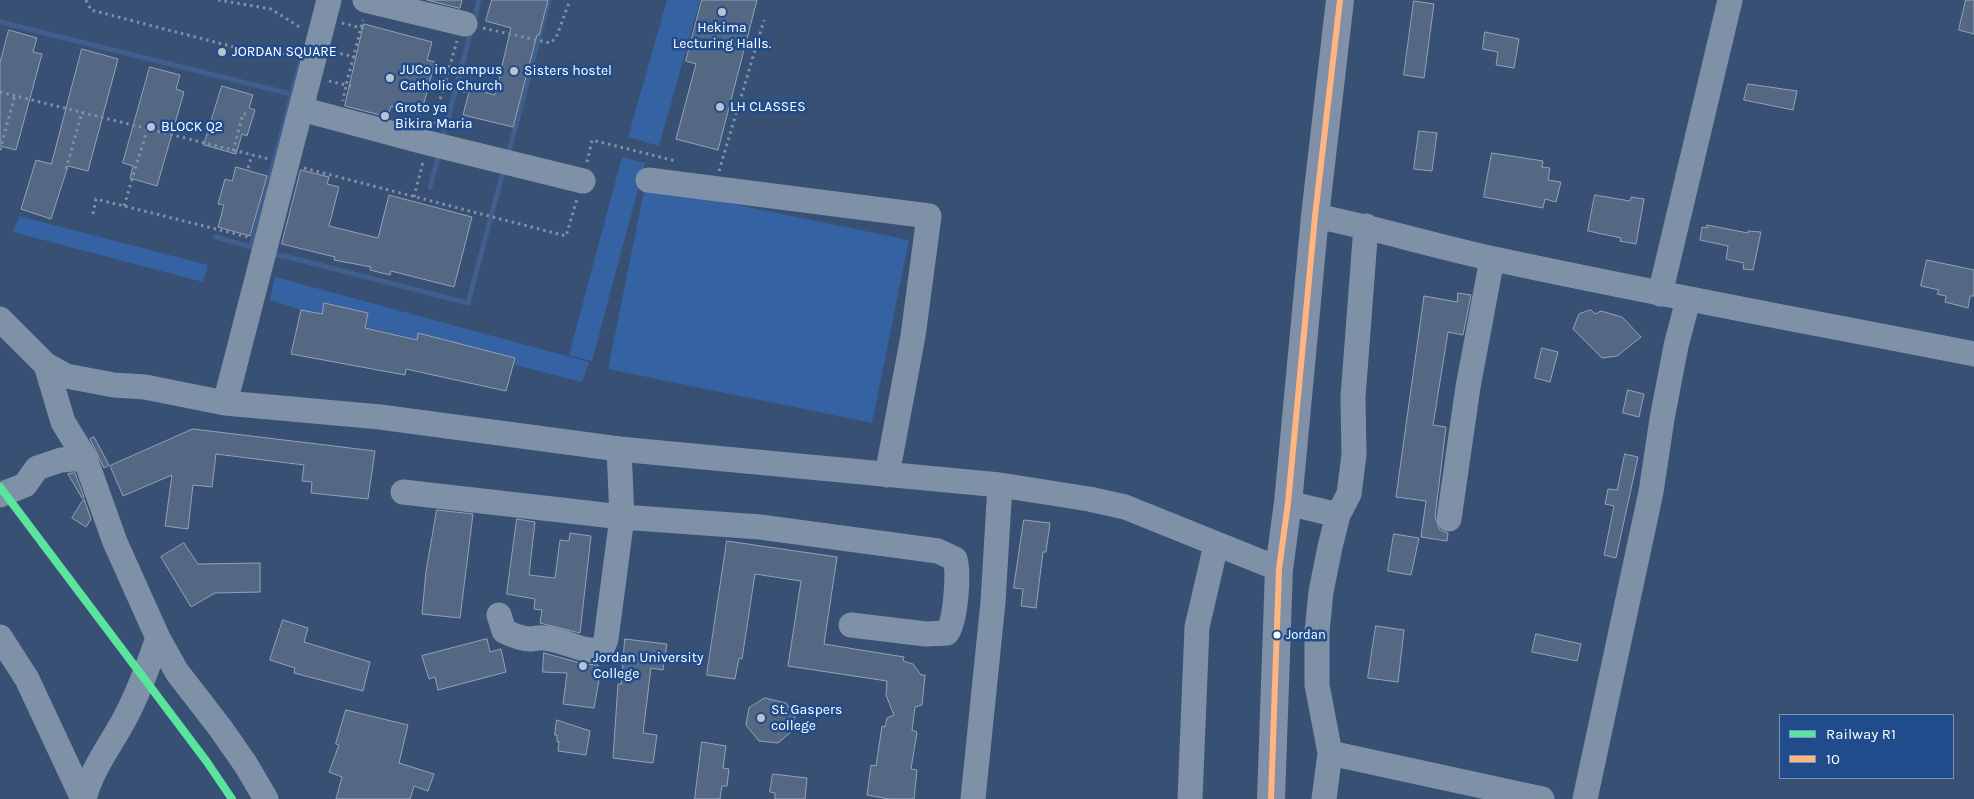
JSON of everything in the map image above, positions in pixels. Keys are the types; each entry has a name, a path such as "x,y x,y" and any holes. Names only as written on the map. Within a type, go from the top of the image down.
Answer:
{"highway":[{"path":"1272,799 1279,569 1288,503 1315,216 1340,0"}],"street":[{"path":"225,403 329,0"},
{"path":"366,0 469,25"},
{"path":"1660,294 1730,0"},
{"path":"301,109 582,181"},
{"path":"648,180 928,216 912,336 887,475"},
{"path":"1315,216 1366,226 1492,259 1688,300 1974,354"},
{"path":"1324,799 1330,753 1317,685 1317,632 1321,592 1338,515 1349,494 1354,455 1353,396 1366,226"},
{"path":"1448,519 1468,387 1492,259"},
{"path":"1585,799 1652,492 1662,419 1676,346 1688,300"},
{"path":"0,318 46,365 66,376 114,385 144,387 225,403 380,417 618,449 1000,485 1089,499 1125,508 1279,569"},
{"path":"46,365 63,422 85,458 115,542 158,638 177,672 221,729 246,765 266,799"},
{"path":"499,615 504,631 514,636 532,639 542,638 572,643 593,651 602,650 606,639 622,517 618,449"},
{"path":"0,495 25,485 37,468 61,460 85,458"},
{"path":"972,799 993,602 1000,485"},
{"path":"403,492 622,517 760,527 938,551 955,558 953,613 947,633 926,634 851,625"},
{"path":"1288,503 1338,515"},
{"path":"1190,799 1197,627 1216,545"},
{"path":"0,637 27,679 83,799"},
{"path":"83,799 88,780 124,719 143,679 158,638"},
{"path":"1330,753 1542,799"}],"path":[{"path":"86,0 92,10 273,57 296,49 302,50"},
{"path":"218,0 271,9 296,26 304,29"},
{"path":"351,86 346,85 366,0"},
{"path":"414,198 444,86 469,25 550,43 556,38 570,0"},
{"path":"444,86 467,92"},
{"path":"0,92 287,163"},
{"path":"0,150 15,95"},
{"path":"66,169 82,112"},
{"path":"233,151 243,114 246,114"},
{"path":"124,206 147,130"},
{"path":"248,168 252,155"},
{"path":"93,214 96,200 266,242"}],"shaded area":[{"path":"667,0 700,0 659,146 628,137"},
{"path":"622,157 645,163 592,361 569,355"},
{"path":"645,186 909,240 872,423 608,369"},
{"path":"19,216 208,265 203,282 13,232"},
{"path":"275,277 589,362 582,382 301,310 270,300"}],"building":[{"path":"427,0 462,0 460,8"},
{"path":"492,0 548,0 513,127 463,115 470,88 495,95 511,28 486,21"},
{"path":"702,0 757,0 718,150 676,139 696,64 686,61"},
{"path":"1966,0 1974,0 1974,34 1959,30"},
{"path":"1414,1 1434,4 1424,78 1404,75"},
{"name":"JUCo in campus Catholic Church","path":"364,24 432,42 427,60 435,62 421,114 391,106 388,117 345,106"},
{"path":"9,30 37,38 33,52 42,54 16,150 0,146 0,63"},
{"path":"1485,32 1519,39 1514,68 1496,65 1498,52 1483,49"},
{"path":"82,49 118,59 88,171 68,166 51,219 21,209 36,160 51,164"},
{"name":"BLOCK Q2","path":"150,67 180,75 176,89 184,92 157,186 130,178 133,166 123,163"},
{"path":"1748,84 1797,91 1793,110 1744,100"},
{"path":"222,86 253,95 249,108 255,110 247,136 242,134 236,154 204,145"},
{"path":"1419,131 1437,133 1432,171 1414,169"},
{"path":"1492,153 1543,161 1542,167 1550,168 1548,180 1561,182 1556,202 1545,199 1543,208 1484,197"},
{"path":"236,167 267,176 250,236 218,227 224,205 218,204 225,179 232,181"},
{"path":"301,170 329,177 327,184 339,187 329,226 378,238 389,195 472,217 454,287 391,271 390,275 370,270 371,267 334,260 335,257 282,244"},
{"path":"1595,195 1630,201 1631,197 1644,199 1636,244 1620,241 1621,238 1588,231"},
{"path":"1707,225 1748,233 1748,231 1761,232 1753,270 1743,269 1744,263 1726,259 1728,246 1700,240 1702,227 1707,228"},
{"path":"1927,260 1974,270 1974,296 1970,296 1968,308 1945,302 1946,296 1937,294 1939,290 1921,286"},
{"path":"1458,293 1471,295 1463,335 1448,332 1433,425 1446,427 1435,517 1440,530 1448,533 1447,541 1421,537 1426,501 1396,497 1424,296 1457,302"},
{"path":"324,303 368,313 365,328 417,340 418,333 515,358 506,391 406,369 405,375 291,354 301,310 322,314"},
{"path":"1591,310 1595,314 1601,311 1622,317 1641,337 1617,356 1602,358 1573,329 1579,314"},
{"path":"1542,348 1558,352 1550,382 1535,378"},
{"path":"1628,390 1644,394 1639,417 1623,413"},
{"path":"193,429 375,451 368,499 311,493 312,482 302,481 304,465 216,454 212,487 193,485 188,529 165,526 172,475 123,496 110,466"},
{"path":"94,437 109,465 104,468 90,439"},
{"path":"1625,454 1638,457 1616,558 1604,555 1614,506 1605,504 1608,489 1617,490"},
{"path":"75,473 84,497 82,498 68,474"},
{"path":"84,499 91,519 86,527 72,518"},
{"path":"437,510 473,514 460,618 422,614 426,572"},
{"path":"517,519 535,522 529,575 555,578 560,540 569,541 570,533 591,536 580,633 540,623 542,610 534,609 535,599 507,594"},
{"path":"1024,520 1050,523 1046,552 1043,552 1036,608 1021,606 1023,589 1014,588"},
{"path":"1394,534 1419,538 1411,575 1388,571"},
{"path":"727,541 837,557 824,644 904,657 903,661 913,664 921,675 925,675 922,705 915,707 912,730 917,732 911,769 917,770 914,799 889,799 867,795 871,765 876,766 882,726 885,727 887,718 894,715 886,695 887,681 788,666 801,581 755,574 742,659 739,658 735,679 707,675"},
{"path":"184,543 198,564 260,563 260,592 215,593 191,607 161,557"},
{"path":"283,620 308,628 304,642 370,662 363,691 294,673 295,668 270,660"},
{"path":"1376,626 1404,630 1398,682 1368,678"},
{"path":"1536,634 1581,644 1577,661 1532,652"},
{"path":"487,639 490,652 501,649 506,672 438,690 435,677 429,679 422,656"},
{"path":"625,639 667,644 663,670 651,668 643,733 657,735 653,763 613,758 618,684 621,684"},
{"path":"544,653 584,664 598,665 596,679 599,680 594,708 563,704 567,673 543,672"},
{"path":"765,698 786,703 795,717 792,731 778,743 759,741 746,725 749,708"},
{"path":"346,710 408,725 399,763 434,774 428,791 414,786 410,799 336,799 342,777 329,772 339,745 336,744"},
{"path":"557,720 590,731 586,755 558,751 559,741 557,742 557,735 555,735"},
{"path":"702,742 726,746 723,768 729,769 727,786 722,786 720,799 695,799"},
{"path":"773,774 807,778 805,799 775,799 775,793 770,792"}],"waterway":[{"path":"474,22 479,0"},
{"path":"508,155 549,0"},
{"path":"0,22 291,94"},
{"path":"442,141 471,31"},
{"path":"216,237 251,247 301,60"},
{"path":"430,187 439,154"},
{"path":"272,257 272,254 292,258 468,303 504,168"}],"rail line":[{"name":"R1","path":"0,487 207,762 232,799"}],"transit line":[{"name":"10","path":"1271,799 1279,569 1288,503 1315,216 1340,0"}],"place":[{"name":"Hekima Lecturing Halls.","path":"722,12"},
{"name":"JORDAN SQUARE","path":"222,52"},
{"name":"Sisters hostel","path":"514,71"},
{"name":"JUCo in campus Catholic Church","path":"390,78"},
{"name":"LH CLASSES","path":"720,107"},
{"name":"Groto ya Bikira Maria","path":"385,116"},
{"name":"BLOCK Q2","path":"151,127"},
{"name":"Jordan","path":"1277,635"},
{"name":"Jordan University College","path":"583,666"},
{"name":"St. Gaspers college","path":"761,718"}]}
